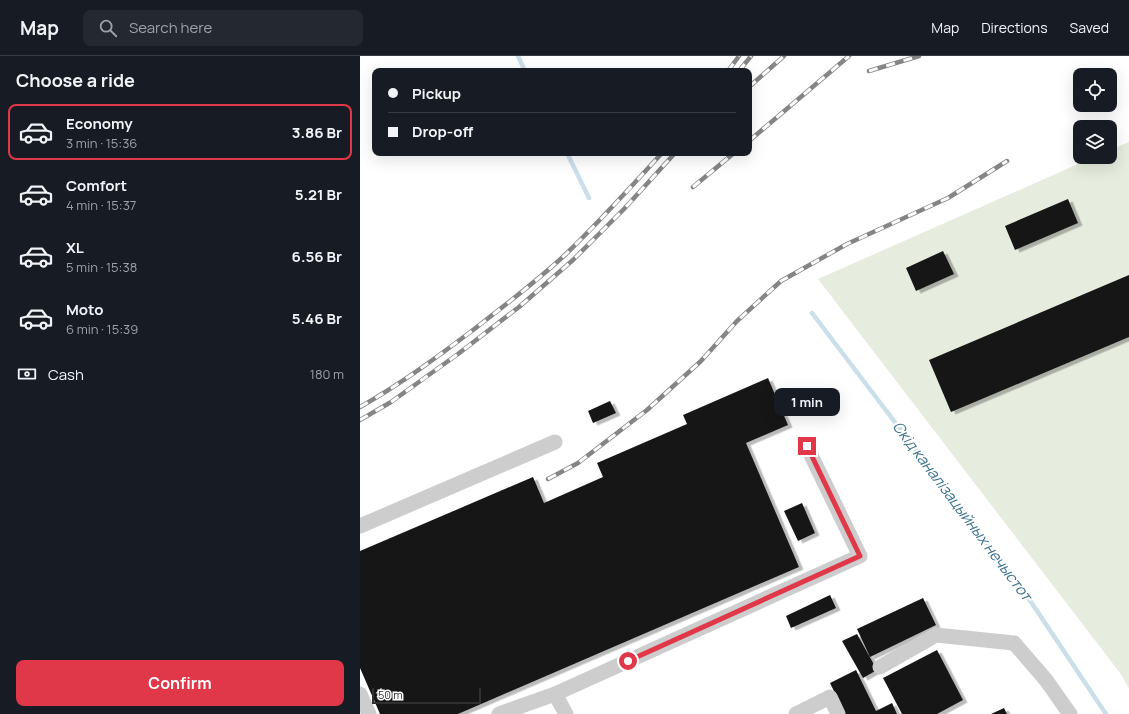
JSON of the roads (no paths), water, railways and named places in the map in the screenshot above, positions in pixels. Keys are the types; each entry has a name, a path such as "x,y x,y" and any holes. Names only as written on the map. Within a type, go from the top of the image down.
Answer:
{"lane":[{"path":"360,526 555,442"},
{"path":"499,714 555,694 860,556 807,446"},
{"path":"880,667 936,635 1014,643 1046,680 1070,714"},
{"path":"360,694 368,714"},
{"path":"555,694 566,714"},
{"path":"796,714 830,697 838,714"}],"waterway":[{"name":"Скід каналізацыйных нечыстот","path":"518,56 524,68"},
{"name":"Скід каналізацыйных нечыстот","path":"568,156 589,198"},
{"name":"Скід каналізацыйных нечыстот","path":"812,313 1027,596 1106,714"}],"railway":[{"path":"730,68 739,56"},
{"path":"741,68 751,56"},
{"path":"752,84 784,56"},
{"path":"752,138 849,56"},
{"path":"869,71 919,56"},
{"path":"360,407 435,359 534,282 578,242 659,156"},
{"path":"360,420 391,402 458,354 519,307 573,260 624,209 672,156"},
{"path":"693,187 730,156"},
{"path":"548,479 578,463 647,410 701,361 737,321 781,281 847,244 948,198 1007,161"}]}
